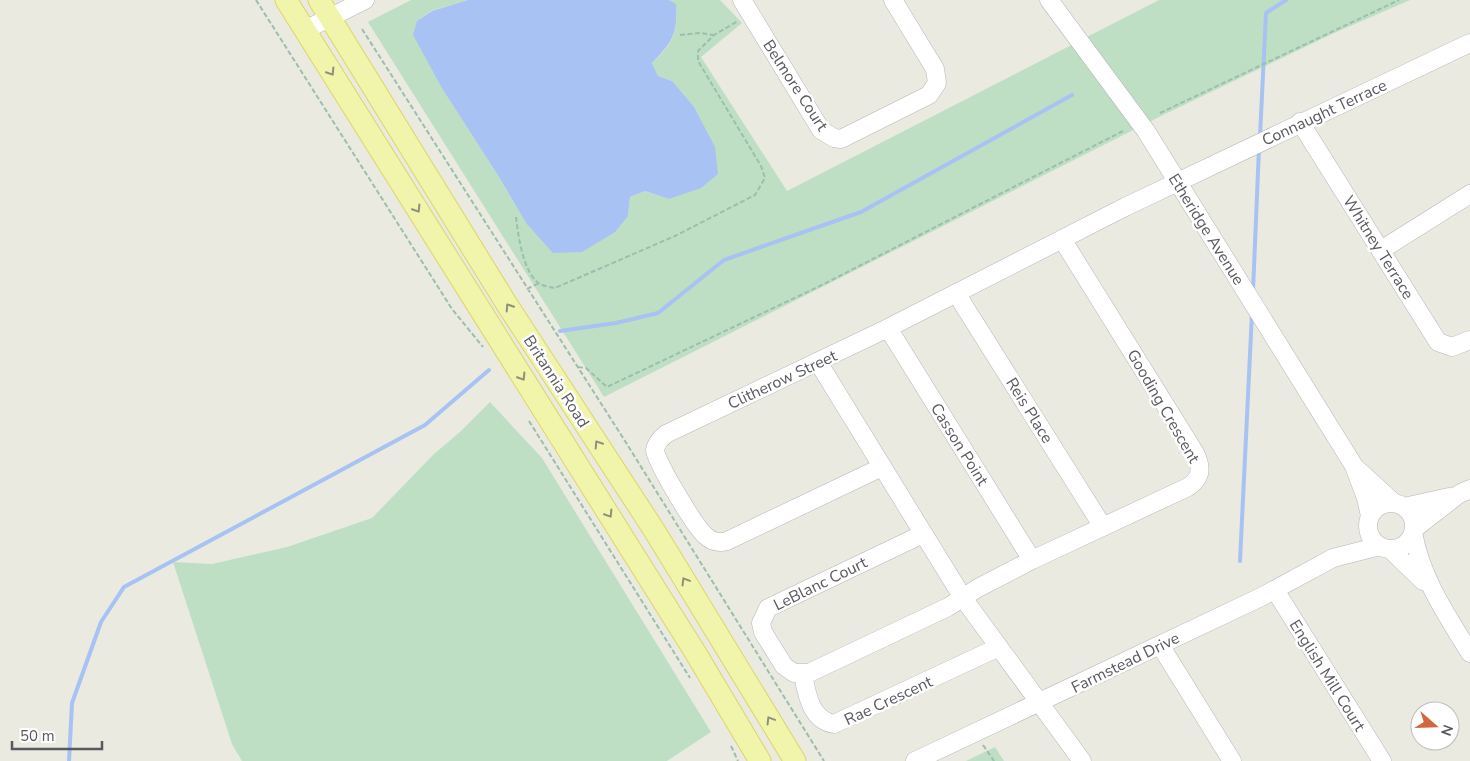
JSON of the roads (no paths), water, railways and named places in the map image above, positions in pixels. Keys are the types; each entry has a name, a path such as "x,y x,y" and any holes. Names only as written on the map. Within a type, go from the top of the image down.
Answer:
{"main road":[{"name":"Britannia Road","path":"286,0 695,652 760,761"},
{"name":"Britannia Road","path":"319,0 506,303 654,530 795,761"}],"street":[{"path":"305,30 366,0"},
{"name":"Belmore Court","path":"747,7 821,130 834,138 841,139 928,95 937,84 935,69 893,0"},
{"name":"Etheridge Avenue","path":"1049,0 1146,131 1354,466 1366,498 1369,520"},
{"name":"Connaught Terrace","path":"1179,182 1300,122 1470,43"},
{"name":"Whitney Terrace","path":"1300,122 1438,342 1452,347 1470,340"},
{"name":"Clitherow Street","path":"882,466 727,540 718,542 702,533 656,458 656,450 660,439 666,434 888,328 1062,239 1179,182"},
{"path":"1381,250 1470,194"},
{"name":"Gooding Crescent","path":"963,598 1032,560 1188,487 1198,478 1201,470 1200,462 1062,239"},
{"name":"Reis Place","path":"956,293 1103,527"},
{"name":"Casson Point","path":"888,328 1032,560"},
{"path":"818,362 963,598 1082,761"},
{"name":"Etheridge Avenue","path":"1354,466 1399,505"},
{"path":"1430,588 1385,547 1371,537 1369,520 1380,506 1399,505 1465,491"},
{"path":"1385,547 1407,542 1413,530 1465,491"},
{"path":"1399,505 1412,516 1417,555 1430,588 1470,653"},
{"name":"Farmstead Drive","path":"1333,558 1369,520"},
{"name":"LeBlanc Court","path":"803,675 794,673 784,666 763,632 761,623 768,608 923,534"},
{"name":"Farmstead Drive","path":"916,761 1275,590 1333,558 1385,547"},
{"name":"English Mill Court","path":"1275,590 1382,761"},
{"path":"803,675 828,666 963,598"},
{"path":"1160,645 1232,761"},
{"name":"Rae Crescent","path":"803,675 808,700 820,719 834,724 999,648"}],"water":[{"path":"468,0 669,0 676,4 675,31 669,43 652,63 658,76 672,81 694,107 715,147 718,174 701,188 669,199 645,191 630,197 628,216 615,232 582,252 553,253 526,223 443,90 413,35 417,21 432,11"}],"waterway":[{"path":"1260,136 1266,13 1286,0"},
{"path":"560,331 616,323 658,313 724,260 861,212 1072,95"},
{"path":"1253,291 1259,148"},
{"path":"1240,561 1252,313"},
{"path":"69,761 72,703 101,622 124,587 425,425 489,370"}]}
